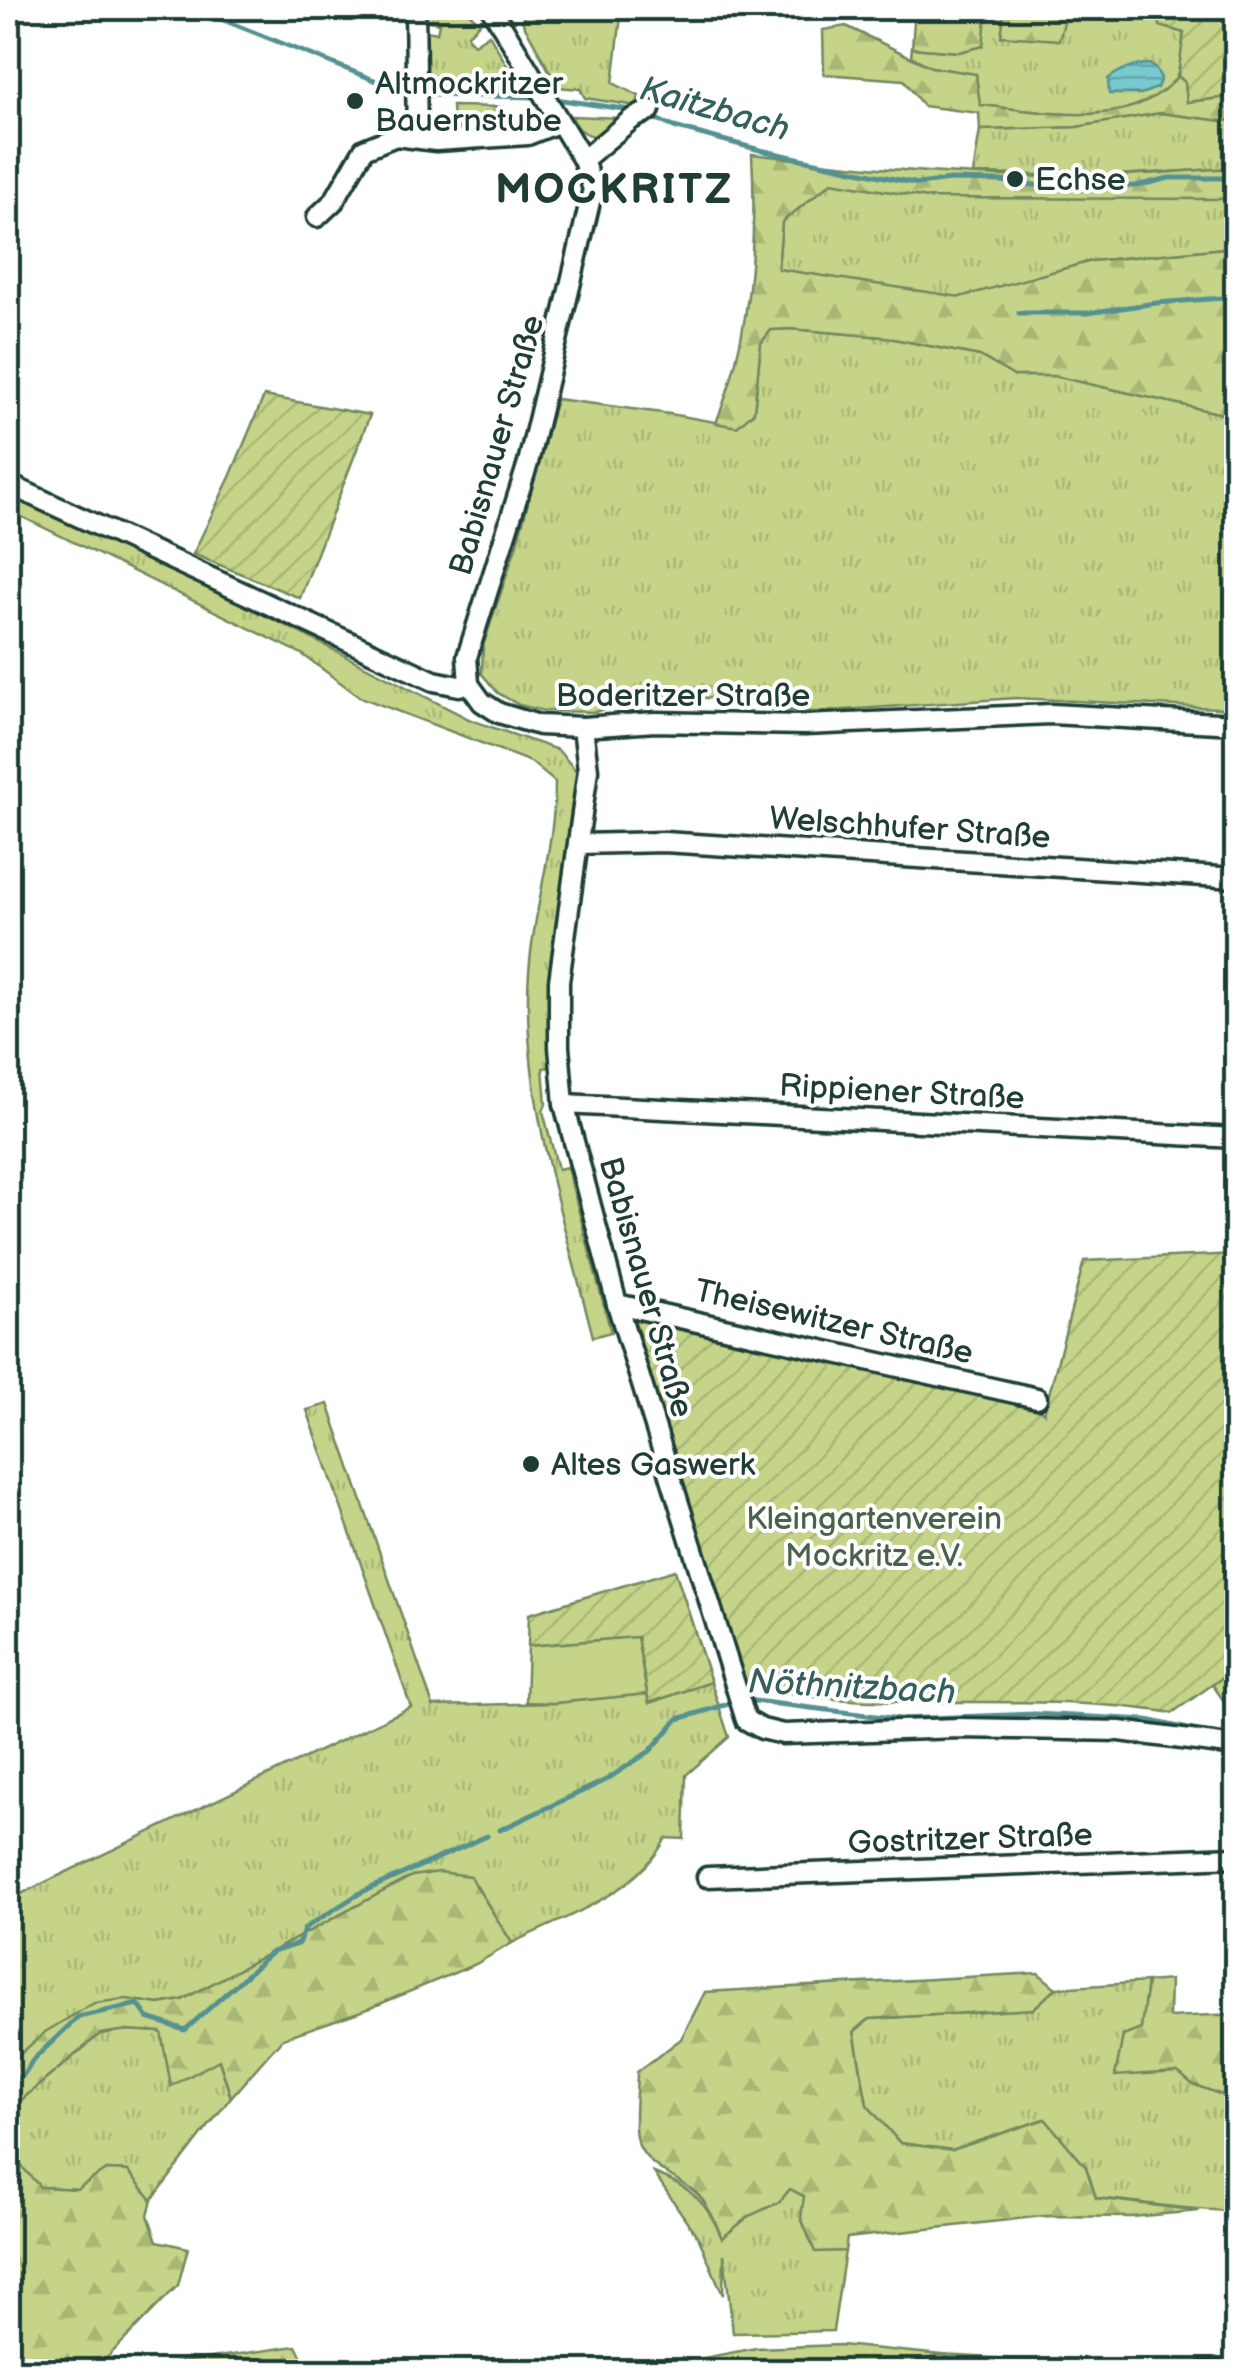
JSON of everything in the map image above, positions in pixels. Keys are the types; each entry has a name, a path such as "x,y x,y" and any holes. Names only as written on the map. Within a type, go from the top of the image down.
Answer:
{"street":[{"path":"415,8 417,138"},
{"path":"491,8 583,160 642,114"},
{"path":"317,217 334,200 364,148 396,136 436,141 528,135 558,122"},
{"name":"Babisnauer Straße","path":"470,684 466,670 472,638 528,464 586,221 592,190 583,160"},
{"name":"Boderitzer Straße","path":"8,484 434,681 470,684 482,702 539,725 805,725 1050,714 1236,724"},
{"name":"Babisnauer Straße","path":"583,727 588,770 559,981 564,1104 617,1304 746,1720 783,1734 959,1728 1120,1731 1236,1746"},
{"name":"Welschhufer Straße","path":"579,844 664,842 1236,878"},
{"name":"Rippiener Straße","path":"564,1104 1236,1138"},
{"name":"Theisewitzer Straße","path":"617,1304 1037,1398"},
{"name":"Gostritzer Straße","path":"707,1877 1236,1856"},
{"path":"1204,2371 1218,2372"}],"green space":[{"path":"423,8 464,8 480,23 468,38 474,44 489,34 518,85 509,86 503,93 426,91 422,30 437,33 439,23 424,20"},
{"path":"526,8 622,8 613,83 639,96 637,106 585,98 580,89 558,87 522,21"},
{"path":"915,8 987,8 983,46 959,52 912,48"},
{"path":"987,8 1005,8 1002,36 1068,16 1068,8 1159,8 1157,17 1184,33 1177,74 1159,96 1137,107 1112,112 1055,113 979,105 976,74 931,67 911,56 912,48 959,52 982,46"},
{"path":"1005,8 1068,8 1059,40 1001,36"},
{"path":"1159,8 1236,10 1236,96 1187,102 1185,82 1178,76 1184,33 1160,26"},
{"path":"846,26 931,67 976,74 980,105 1058,113 1112,112 1159,94 1178,76 1185,82 1187,102 1236,96 1236,119 1223,121 1160,113 1076,127 980,130 979,113 923,106 904,80 824,74 823,30"},
{"path":"452,106 503,107 502,127 463,130 453,124"},
{"path":"1160,113 1223,121 1236,119 1236,168 1098,176 973,174 980,130 1076,127"},
{"path":"572,116 622,118 598,137 582,131"},
{"path":"752,154 881,168 1011,176 1236,168 1236,198 1215,199 928,198 832,182 782,222 778,269 960,297 1092,261 1236,247 1236,417 1054,376 1014,376 980,356 884,337 791,329 771,330 761,343 754,412 737,427 716,423 737,358 749,291"},
{"path":"832,182 929,198 1236,198 1236,247 1092,261 960,298 778,269 782,222"},
{"path":"771,330 884,337 980,356 1014,376 1054,376 1236,417 1236,709 1016,698 815,712 662,694 595,712 544,711 519,705 498,693 482,674 483,646 516,547 556,399 737,426 754,411 761,343"},
{"path":"264,396 370,415 300,598 193,554"},
{"path":"8,492 275,620 471,720 558,750 578,773 553,956 551,1067 543,1068 543,1111 558,1169 567,1167 611,1332 593,1337 549,1167 533,1080 529,966 551,835 555,782 531,762 360,697 302,654 8,510"},
{"name":"Kleingartenverein Mockritz e.V.","path":"1236,1254 1236,1668 1172,1713 1081,1704 833,1699 740,1680 632,1311 1034,1405 1044,1413 1084,1261"},
{"path":"328,1404 433,1706 555,1703 647,1694 649,1703 711,1682 729,1737 686,1775 684,1839 666,1838 637,1875 618,1889 512,1943 470,1876 412,1876 182,2000 159,2004 126,1999 8,2065 8,1900 411,1707 307,1410"},
{"path":"675,1570 711,1682 649,1703 637,1637 528,1646 529,1614"},
{"path":"637,1637 647,1694 526,1702 528,1646"},
{"path":"1236,1668 1236,1696 1226,1704 1212,1684"},
{"path":"439,1872 470,1876 512,1943 476,1964 370,2008 283,2038 231,2097 219,2060 171,2086 161,2032 127,2030 100,2034 8,2111 8,2065 45,2032 94,2003 126,1999 159,2004 182,2000 412,1876"},
{"path":"1038,1973 1056,1988 1033,2009 869,2019 854,2032 867,2105 900,2143 952,2150 1045,2119 1086,2167 1096,2198 1199,2211 1131,2217 1044,2216 847,2238 845,2251 815,2252 801,2218 804,2196 790,2189 779,2202 749,2216 722,2238 700,2196 648,2159 637,2141 637,2072 681,2039 705,1992"},
{"path":"1170,1980 1169,2017 1236,2014 1236,2100 1192,2084 1178,2072 1115,2076 1123,2036 1141,2029 1147,1982"},
{"path":"1147,1982 1141,2030 1192,2084 1236,2100 1236,2211 1096,2198 1086,2167 1045,2119 952,2150 900,2143 867,2105 854,2031 870,2019 1033,2009 1056,1988"},
{"path":"127,2030 161,2032 219,2060 231,2097 152,2200 128,2171 106,2170 77,2189 40,2187 8,2151 8,2111 100,2034"},
{"path":"8,2151 40,2187 77,2189 106,2170 128,2171 152,2200 148,2215 157,2241 188,2248 178,2285 94,2371 8,2371"},
{"path":"654,2173 696,2197 722,2238 749,2216 779,2202 790,2189 805,2197 801,2218 815,2251 845,2251 833,2331 733,2333 724,2254 723,2295 699,2239"},
{"path":"841,2345 941,2355 884,2371 691,2372 693,2360 756,2348"},
{"path":"296,2346 309,2371 119,2371"},
{"path":"941,2355 1084,2363 1102,2371 981,2371"},
{"path":"941,2355 981,2371 884,2371"}],"water":[{"path":"1149,64 1161,78 1157,88 1141,94 1109,94 1108,79 1127,68"}],"waterway":[{"name":"Kaitzbach","path":"193,8 402,91 538,97"},
{"name":"Kaitzbach","path":"549,98 637,111"},
{"name":"Kaitzbach","path":"651,117 760,150 918,184 950,180 1051,187 1136,186 1169,178 1236,178"},
{"path":"1019,313 1087,313 1236,297"},
{"name":"Nöthnitzbach","path":"746,1700 900,1719 1035,1714 1147,1720 1211,1734"},
{"name":"Nöthnitzbach","path":"500,1830 606,1780 650,1751 678,1719 735,1702"},
{"name":"Nöthnitzbach","path":"8,2079 22,2077 33,2060 78,2017 138,2004 148,2018 185,2030 272,1952 298,1944 305,1928 360,1893 487,1836"}],"place":[{"name":"Altmockritzer Bauernstube","path":"355,101"},
{"name":"Echse","path":"1015,179"},
{"name":"Altes Gaswerk","path":"531,1464"}],"district":[{"name":"MOCKRITZ","path":"614,188"}]}
